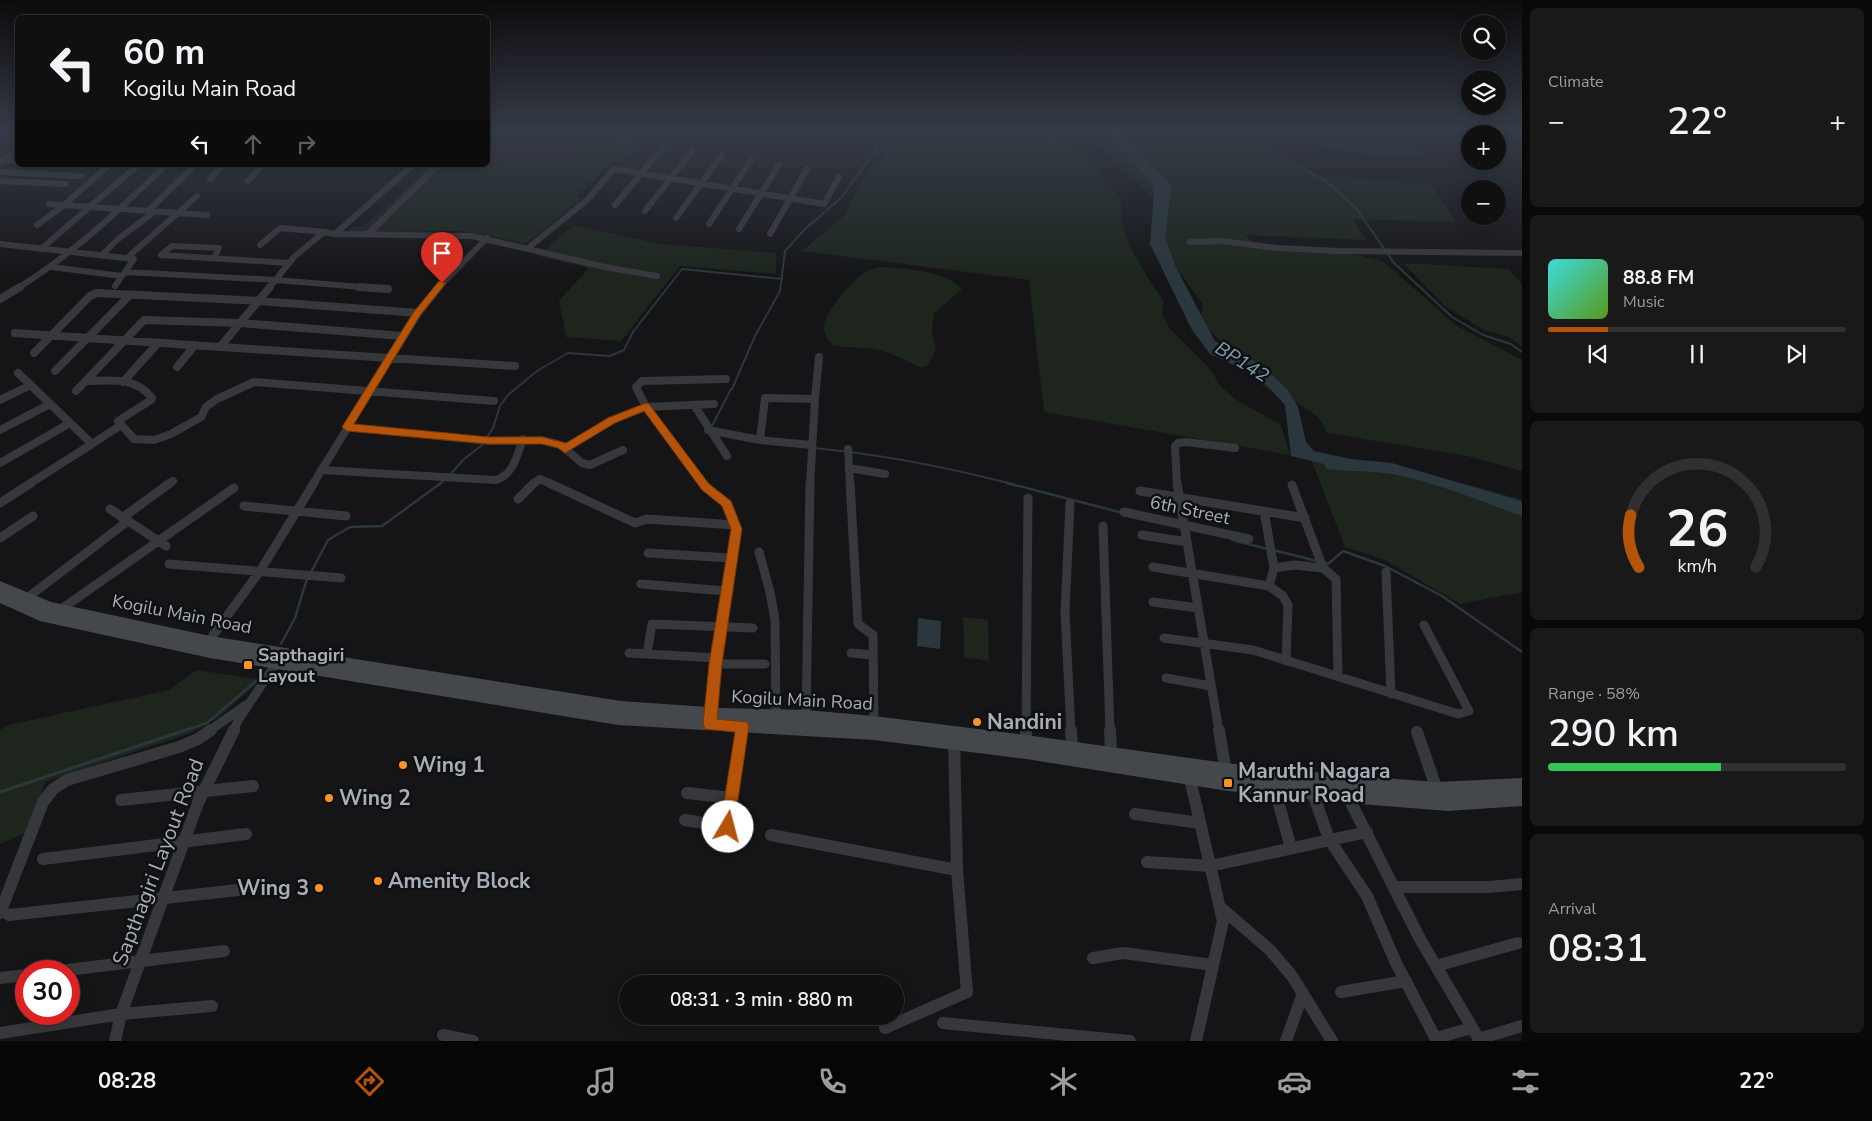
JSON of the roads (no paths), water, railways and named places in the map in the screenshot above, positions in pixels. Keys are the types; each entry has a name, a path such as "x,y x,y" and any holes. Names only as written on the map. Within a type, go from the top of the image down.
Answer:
{"main road":[{"name":"Kogilu Main Road","path":"0,586 49,607 205,646"},
{"name":"Kogilu Main Road","path":"0,598 40,615 279,659 531,700 618,718 711,720 806,717 874,723 954,738 1226,777 1274,787 1448,803 1522,798"},
{"name":"Kogilu Main Road","path":"711,720 742,726 1026,742 1112,754 1188,771"},
{"name":"Kogilu Main Road","path":"1226,777 1437,790 1522,786"}],"street":[{"path":"37,226 93,180"},
{"path":"40,249 122,180"},
{"path":"0,299 50,267 69,252 119,210 151,180"},
{"path":"102,255 151,212 181,180"},
{"path":"335,234 397,180"},
{"path":"368,234 423,180"},
{"path":"528,248 586,201 605,180"},
{"path":"615,205 636,180"},
{"path":"645,211 671,180"},
{"path":"675,180 824,204 838,180"},
{"path":"676,218 705,180"},
{"path":"709,224 738,180"},
{"path":"739,229 770,180"},
{"path":"770,234 801,180"},
{"path":"0,181 66,184"},
{"path":"128,258 197,196"},
{"path":"50,204 206,215"},
{"path":"260,245 280,228 335,234 472,236 605,267 657,276"},
{"path":"220,347 290,263 324,232"},
{"path":"205,646 260,571 418,313 442,283 487,238"},
{"path":"1190,242 1202,240 1275,248 1360,252 1522,253"},
{"path":"0,244 128,258 134,261 115,286"},
{"path":"214,258 219,248 172,246 161,255 290,263"},
{"path":"50,267 123,274 276,280 388,289"},
{"path":"34,353 94,294 259,301 418,313"},
{"path":"55,372 130,296"},
{"path":"76,391 142,322 148,320 240,323 403,336"},
{"path":"15,333 515,366"},
{"path":"123,382 158,343"},
{"path":"177,367 195,346"},
{"path":"806,717 811,448 819,357"},
{"path":"18,373 92,444"},
{"path":"711,720 720,628 736,529 727,504 706,487 646,407 636,387 638,382 642,381 726,379"},
{"path":"86,381 123,382 140,385 152,398 118,423 134,439 154,440 201,417 206,407 217,399 254,382 494,401"},
{"path":"0,400 31,385"},
{"path":"760,440 765,398 815,399"},
{"path":"0,430 50,404"},
{"path":"565,449 611,420 646,407 714,404"},
{"path":"694,405 727,456"},
{"path":"0,463 70,423"},
{"path":"0,503 121,425"},
{"path":"347,427 485,440 542,440 561,445 582,463 590,466 623,450"},
{"path":"710,430 811,448"},
{"path":"321,470 447,478 503,479 510,472 523,439"},
{"path":"1226,777 1179,496 1175,446 1178,443 1194,442 1235,448"},
{"path":"848,452 858,624 873,635 874,723"},
{"path":"849,468 885,474"},
{"path":"518,499 540,479 635,523 647,518 735,525"},
{"path":"27,598 174,481"},
{"path":"1292,485 1323,568 1336,579 1338,676"},
{"path":"60,610 162,543 234,488"},
{"path":"1140,491 1305,518"},
{"path":"1026,742 1028,498"},
{"path":"1070,503 1065,612 1072,748"},
{"path":"244,506 346,516"},
{"path":"110,510 162,543"},
{"path":"1264,511 1274,568 1269,586"},
{"name":"6th Street","path":"1124,512 1249,539"},
{"path":"0,538 33,516"},
{"path":"1103,526 1112,754"},
{"path":"1142,535 1187,542"},
{"path":"648,552 731,558"},
{"path":"759,552 770,592 774,620 776,717"},
{"path":"169,564 341,578"},
{"path":"1274,568 1294,565 1323,568"},
{"path":"1153,568 1269,586 1283,596 1288,605 1286,661"},
{"path":"1386,572 1391,694"},
{"path":"641,584 726,591"},
{"path":"1153,602 1198,608"},
{"path":"646,654 652,624 753,628"},
{"path":"1164,638 1253,650 1458,714 1469,711 1424,625"},
{"path":"629,653 764,664"},
{"path":"852,653 873,655"},
{"name":"Sapthagiri Layout Road","path":"115,1041 121,1014 203,792 239,719 279,659"},
{"path":"1166,678 1211,686"},
{"name":"Sapthagiri Layout Road","path":"5,914 43,802 50,790 68,780 179,747 198,739 250,702"},
{"path":"685,820 728,827 742,726"},
{"path":"1417,732 1437,790"},
{"path":"886,1028 967,992 957,870 954,738"},
{"path":"1188,771 1223,921 1196,1041"},
{"path":"120,800 252,786"},
{"path":"1274,787 1291,848"},
{"path":"1312,791 1329,839 1367,896 1406,981 1436,1040 1477,1036 1522,1026"},
{"path":"687,793 732,798"},
{"path":"1347,795 1420,939 1477,1036"},
{"path":"1135,814 1200,823"},
{"path":"1147,862 1210,866 1367,832"},
{"path":"42,859 246,834"},
{"path":"771,835 957,870"},
{"path":"1394,887 1489,888 1522,884"},
{"path":"5,914 238,890"},
{"path":"1219,906 1270,950 1292,976 1332,1041"},
{"path":"1436,966 1518,943"},
{"path":"80,969 140,963 224,951"},
{"path":"1093,958 1124,953 1213,965"},
{"path":"0,978 15,976"},
{"path":"1342,992 1406,981"},
{"path":"1286,1041 1303,993"},
{"path":"0,1033 121,1014 212,1006"},
{"path":"944,1023 1130,1041"},
{"path":"443,1035 473,1041"}],"water":[{"name":"BP142","path":"1149,180 1166,180 1169,183 1171,191 1165,237 1175,265 1215,341 1262,365 1288,390 1298,407 1306,442 1314,451 1351,459 1392,463 1514,499 1522,502 1522,516 1429,483 1379,472 1327,469 1324,464 1291,456 1285,405 1260,378 1210,354 1192,330 1150,244 1154,193"},
{"path":"918,618 941,621 940,649 917,646"}],"waterway":[{"path":"782,279 785,251 804,230 842,197 854,180"},
{"path":"1324,180 1356,208 1394,263 1452,317 1483,335 1511,344 1522,352"},
{"path":"449,476 463,460 482,445 493,428 500,406 508,395 537,371 568,353 610,356 624,350 633,332 682,269 782,279"},
{"path":"732,389 755,336 780,291 782,279"},
{"path":"712,426 731,389"},
{"path":"813,448 913,462 1012,484"},
{"path":"439,484 445,480"},
{"path":"281,644 295,618 306,582 328,540 350,527 382,526 441,483"},
{"path":"1007,483 1123,513"},
{"path":"1232,540 1268,549"},
{"path":"1273,550 1317,561"},
{"path":"1324,563 1328,564 1343,551 1385,566 1442,596 1522,652"},
{"path":"0,792 207,723 264,674"}],"place":[{"name":"Sapthagiri Layout","path":"248,665"},
{"name":"Nandini","path":"977,722"},
{"name":"Wing 1","path":"403,765"},
{"name":"Maruthi Nagara Kannur Road","path":"1228,783"},
{"name":"Wing 2","path":"329,798"},
{"name":"Amenity Block","path":"378,881"},
{"name":"Wing 3","path":"319,888"}]}
